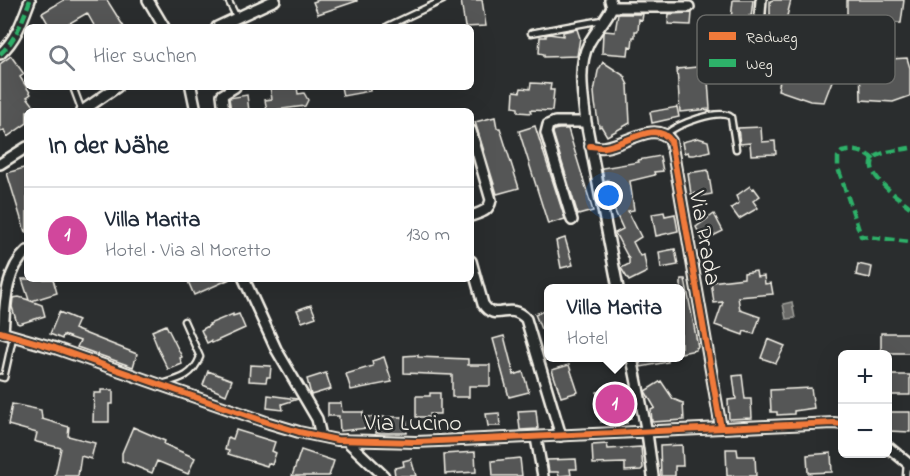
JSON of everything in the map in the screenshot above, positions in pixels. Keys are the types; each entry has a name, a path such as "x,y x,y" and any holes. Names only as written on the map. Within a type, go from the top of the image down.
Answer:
{"street":[{"path":"0,54 9,46 30,0"},
{"path":"148,0 162,24"},
{"path":"224,24 275,0"},
{"path":"760,15 762,0"},
{"path":"617,284 586,122 582,86 583,65 588,44 605,20 611,3 688,7"},
{"path":"86,108 113,90"},
{"path":"192,90 195,108"},
{"path":"224,108 222,95 230,90"},
{"path":"572,220 546,133 548,125 555,122 586,122"},
{"path":"590,146 606,147 659,131 666,134"},
{"name":"Via Prada","path":"666,134 671,141 722,428"},
{"path":"474,141 491,200 490,207 474,215"},
{"path":"0,164 24,149"},
{"path":"1,333 13,269 24,254"},
{"path":"474,272 483,304 487,310 495,313 513,310 520,312 526,319 561,436"},
{"path":"245,282 276,349 317,419 321,436"},
{"name":"Via Lucino","path":"1,333 55,348 269,423 299,432 346,440 416,442 536,438 838,423"},
{"path":"633,362 653,476"},
{"path":"536,438 543,476"},
{"path":"346,440 384,476"},
{"path":"892,450 908,461"}],"lane":[{"path":"228,0 237,18"},
{"path":"392,24 443,0"},
{"path":"531,33 605,20"},
{"path":"74,90 81,108"},
{"path":"666,134 680,124 723,113 731,117 736,149"},
{"path":"162,384 186,377 196,368 200,357 184,321"},
{"path":"0,378 4,378 14,337"},
{"path":"906,476 908,461"}],"shaded area":[{"path":"792,302 795,318 786,319 783,304"}],"building":[{"path":"64,0 107,0 122,24 93,24 87,13 68,24 48,24 42,13"},
{"path":"319,0 357,1 318,14 313,2"},
{"path":"461,0 482,0 486,26 465,24"},
{"path":"733,0 753,0 751,15 731,15"},
{"path":"791,0 787,15 770,15 770,1"},
{"path":"847,0 904,0 901,23 895,23 895,15 847,15"},
{"path":"692,13 691,25 668,24 669,14"},
{"path":"618,14 643,14 642,20 639,19 638,31 635,31 635,37 633,37 632,47 629,46 628,55 602,53 603,33 605,31 615,32"},
{"path":"577,29 580,38 577,56 544,57 544,54 539,53 540,37 546,37 549,34 563,36 563,32"},
{"path":"11,56 24,74 20,77 24,83 24,90 28,90 31,94 27,97 36,108 24,108 24,125 7,137 4,130 0,132 0,64"},
{"path":"907,58 910,68 910,96 893,102 861,100 861,84 895,84 895,59"},
{"path":"603,62 626,77 628,85 630,123 607,136 601,126 599,127 594,92 598,71"},
{"path":"697,67 697,84 708,84 710,109 680,112 677,69"},
{"path":"531,83 551,84 550,90 554,90 552,111 518,112 518,108 513,107 514,91 520,92 521,88 530,89"},
{"path":"779,84 831,84 824,102 810,101 778,90"},
{"path":"270,90 297,90 298,94 304,93 308,100 305,106 266,108 265,100 272,99"},
{"path":"342,90 370,90 370,91 343,96"},
{"path":"247,95 249,108 231,108 229,98"},
{"path":"677,107 679,117 652,123 650,112"},
{"path":"495,117 519,188 497,194 475,122"},
{"path":"535,126 565,219 548,224 519,131"},
{"path":"761,127 762,142 775,141 776,154 751,155 750,143 740,144 738,128"},
{"path":"568,129 593,211 578,215 553,133 554,130"},
{"path":"698,138 708,141 710,151 694,155 684,153 682,142"},
{"path":"660,156 663,171 630,181 634,210 628,211 641,237 633,242 640,256 644,255 647,272 629,281 621,268 629,264 629,259 615,233 623,229 613,207 608,180 604,181 602,168"},
{"path":"24,168 24,229 7,173"},
{"path":"708,170 712,194 696,197 695,193 691,194 688,173"},
{"path":"750,186 760,196 753,201 758,208 739,219 731,208 739,203 736,196"},
{"path":"664,212 665,216 675,214 678,231 656,236 652,214"},
{"path":"714,214 723,231 703,241 696,227"},
{"path":"565,238 573,265 561,268 556,241"},
{"path":"675,249 678,265 661,268 659,252"},
{"path":"858,264 872,267 870,278 856,275"},
{"path":"756,271 757,277 764,276 765,284 771,283 773,294 738,297 740,310 760,317 754,334 744,331 743,335 715,325 723,302 714,303 711,282 744,278 744,273"},
{"path":"22,279 24,282 54,282 57,293 31,301 42,305 45,316 19,324 12,307 13,298 29,300"},
{"path":"681,279 685,279 698,347 696,350 685,352 685,284 681,284"},
{"path":"188,282 223,282 194,295"},
{"path":"311,305 316,317 302,322 297,310"},
{"path":"544,311 544,328 541,329 535,314"},
{"path":"59,312 78,320 74,329 137,354 133,367 77,347 80,341 63,335 62,339 50,334"},
{"path":"233,314 233,316 239,314 245,328 212,343 211,341 207,343 201,330"},
{"path":"166,325 182,357 180,358 182,364 170,369 159,351 152,331"},
{"path":"881,333 910,333 910,353 892,353 892,350 881,350"},
{"path":"504,336 514,375 523,372 529,392 509,397 493,339"},
{"path":"768,339 785,346 776,363 761,358"},
{"path":"418,355 418,357 468,359 468,365 490,365 490,386 469,386 469,397 452,397 452,375 404,373 404,356"},
{"path":"384,357 392,382 351,390 346,374 373,366 372,361"},
{"path":"640,362 668,362 641,367"},
{"path":"250,365 271,366 270,377 267,377 266,382 249,381"},
{"path":"569,365 578,392 561,397 552,370"},
{"path":"208,371 232,380 226,395 203,385"},
{"path":"326,373 331,389 311,395 307,379"},
{"path":"742,375 745,399 751,399 752,418 729,419 728,400 736,399 733,376"},
{"path":"892,375 910,375 910,395 892,395"},
{"path":"661,381 673,399 683,403 684,420 652,422 651,410 655,408 645,391"},
{"path":"625,387 631,418 626,419 627,423 601,422 597,392"},
{"path":"811,388 814,408 794,411 794,414 777,415 777,412 771,412 770,390"},
{"path":"101,390 113,390 113,404 109,404 109,422 93,422 94,393 101,393"},
{"path":"430,393 440,393 440,414 430,414 431,417 416,417 416,396 430,396"},
{"path":"268,395 298,399 282,404 283,410 267,408"},
{"path":"328,403 341,403 342,412 363,412 363,417 403,417 404,422 407,422 407,433 376,433 376,427 340,431 339,416 328,416"},
{"path":"12,404 41,410 42,419 69,427 68,436 95,443 91,459 81,456 78,476 55,476 61,448 35,441 37,433 8,425"},
{"path":"536,410 538,429 520,430 518,411"},
{"path":"892,412 910,412 910,432 892,431"},
{"path":"499,413 500,426 488,426 486,414"},
{"path":"133,427 195,458 188,474 157,461 152,473 122,461 122,453"},
{"path":"236,430 275,442 272,451 276,453 272,465 268,463 267,466 228,454 229,451 225,450 228,437 233,439"},
{"path":"607,444 608,449 641,447 643,468 625,471 625,463 593,464 592,445"},
{"path":"682,445 683,466 675,466 675,476 661,476 660,446"},
{"path":"726,449 737,449 738,456 755,456 756,476 727,476"},
{"path":"301,450 334,461 329,476 292,476"},
{"path":"475,452 476,472 445,474 444,454"},
{"path":"831,453 832,472 808,473 807,455"},
{"path":"520,458 522,476 493,476 492,461"},
{"path":"411,459 416,476 395,476 394,468 404,466 403,461"},
{"path":"576,459 577,469 570,469 571,475 559,476 558,472 549,472 547,460"}],"marked path":[{"path":"0,54 15,36 30,0"},
{"path":"910,148 880,154 872,162 872,169 876,177 910,207"},
{"path":"874,160 855,151 842,152 838,157 838,168 861,236 910,242"}],"cycle path":[{"path":"590,146 613,145 640,135 657,132 665,135 671,141 721,428"},
{"path":"0,332 55,348 269,423 337,440 416,442 838,424"}],"place":[{"name":"Villa Marita","path":"615,404"}]}
